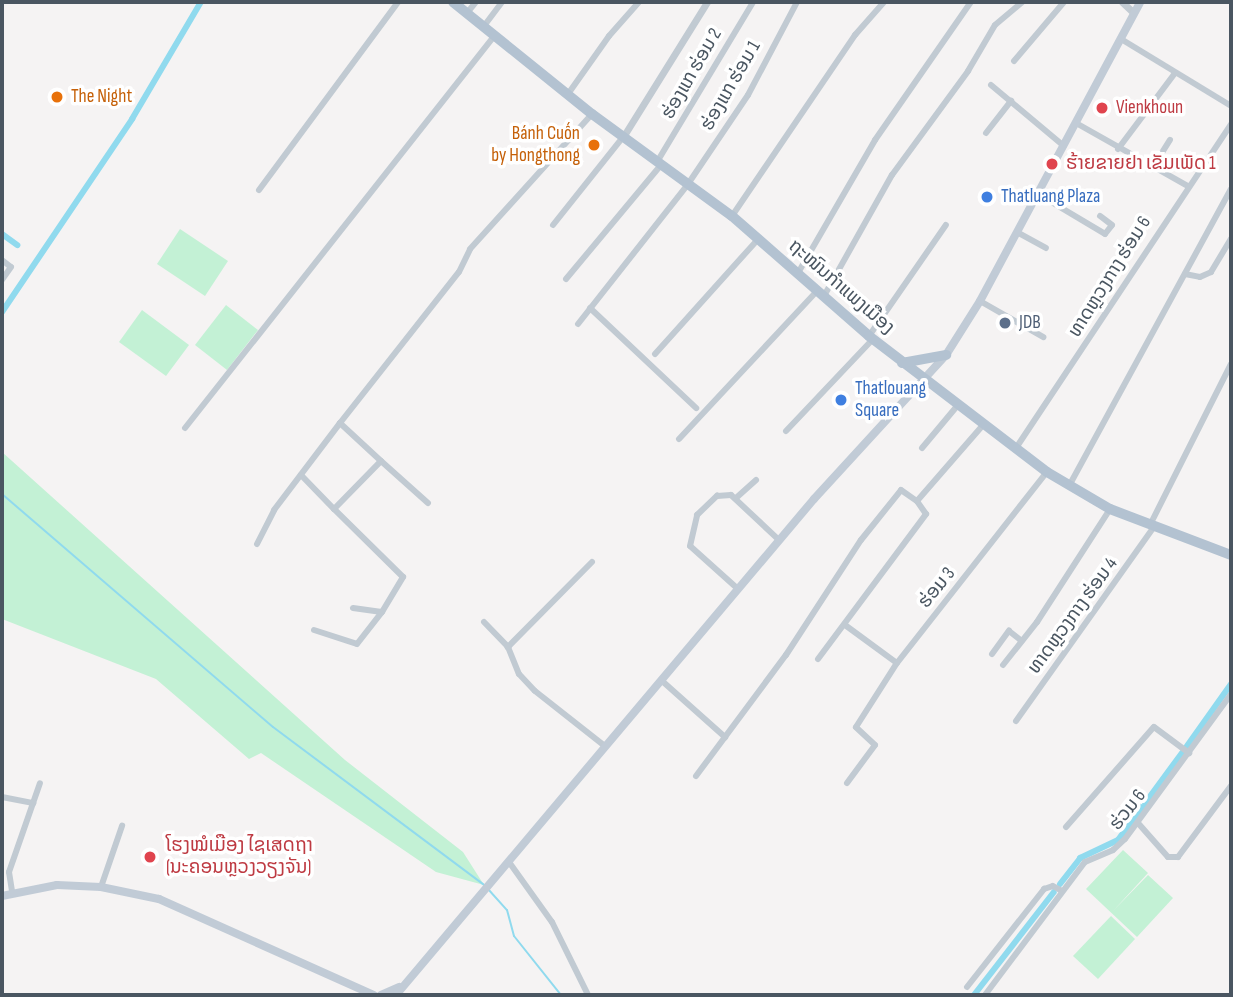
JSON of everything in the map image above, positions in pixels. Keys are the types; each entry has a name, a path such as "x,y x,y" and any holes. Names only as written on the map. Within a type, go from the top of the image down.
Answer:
{"main road":[{"name":"ຖະໜົນກຳແພງເມືອງ","path":"453,2 592,114 732,216 902,363 1048,472 1110,509 1151,527 1230,553"},
{"path":"396,995 779,540 926,381 946,355 980,301 1140,2"},
{"path":"902,363 946,355"},
{"path":"2,896 12,891 44,886 101,887 190,910 348,987 374,995"},
{"path":"381,995 396,990 417,971"},
{"path":"348,987 358,995"}],"street":[{"path":"259,190 398,2"},
{"path":"467,13 476,2"},
{"path":"484,26 502,2"},
{"path":"568,94 609,36 639,2"},
{"path":"554,225 624,137 707,2"},
{"name":"ຮ່ອງແກ ຮ່ອມ 2","path":"566,279 659,164 753,2"},
{"name":"ຮ່ອງແກ ຮ່ອມ 1","path":"578,324 688,184 748,95 797,2"},
{"path":"732,216 855,35 884,2"},
{"path":"798,273 875,140 971,2"},
{"path":"679,439 821,293 892,175 968,71 995,24 1022,2"},
{"path":"1014,61 1063,2"},
{"path":"1122,2 1134,13"},
{"path":"185,428 495,35"},
{"path":"1121,39 1231,106"},
{"path":"1118,149 1175,73"},
{"path":"991,85 1064,146"},
{"path":"986,133 1011,101"},
{"path":"257,544 301,475 459,272 470,249 592,114"},
{"path":"1076,123 1188,186"},
{"name":"ທາດຫຼວງກາງ ຮ່ອມ 6","path":"1016,448 1231,124"},
{"path":"1153,167 1170,140"},
{"path":"1069,486 1231,189"},
{"path":"1038,194 1105,234 1112,225 1100,216"},
{"path":"786,431 871,337 946,225"},
{"path":"1017,232 1046,248"},
{"path":"655,354 759,238"},
{"path":"1185,274 1200,277 1211,272 1231,239"},
{"path":"2,260 11,267 2,280"},
{"path":"980,301 1043,337"},
{"path":"590,308 696,408"},
{"name":"ທາດຫຼວງກາງ ຮ່ອມ 4","path":"1016,721 1151,527 1231,364"},
{"path":"922,448 958,405"},
{"path":"340,423 428,503"},
{"path":"917,501 984,424"},
{"path":"334,509 381,461"},
{"name":"ຮ່ອມ 3","path":"847,783 875,745 856,727 897,663 1048,472"},
{"path":"301,475 403,577 382,612 357,644 314,630"},
{"path":"736,498 756,480"},
{"path":"696,776 869,530 901,490 917,501 927,513 818,659"},
{"path":"738,589 690,546 689,538 697,514 711,500 722,494 736,498 779,540"},
{"path":"1003,665 1110,509"},
{"path":"508,647 592,562"},
{"path":"353,608 382,612"},
{"path":"484,622 508,647 519,674 535,691 605,746"},
{"path":"845,625 897,663"},
{"path":"992,654 1009,631 1022,641"},
{"path":"661,680 725,737"},
{"name":"ຮ່ວມ 6","path":"985,995 1060,901 1062,891 1085,862 1118,847 1138,823 1231,694"},
{"path":"1066,827 1154,727 1189,752"},
{"path":"12,891 9,873 40,783"},
{"path":"1138,823 1168,857 1178,857 1231,786"},
{"path":"2,797 33,803"},
{"path":"101,887 122,826"},
{"path":"509,862 552,922 588,995"},
{"path":"967,987 1044,889 1053,886 1062,891"}],"green space":[{"path":"180,229 228,261 205,296 157,264"},
{"path":"226,305 258,330 227,370 195,345"},
{"path":"142,310 189,345 166,376 119,342"},
{"path":"2,452 345,760 463,852 484,885 436,872 261,753 249,759 156,679 2,619"},
{"path":"1123,850 1148,873 1113,911 1148,875 1173,898 1137,937 1086,889"},
{"path":"1111,916 1135,939 1098,979 1073,956"}],"waterway":[{"path":"2,312 132,119 201,2"},
{"path":"2,234 17,245"},
{"path":"2,494 273,727 484,885"},
{"path":"1187,746 1231,684"},
{"path":"1060,884 1080,858 1118,840 1182,753"},
{"path":"488,889 507,910 514,936 561,995"},
{"path":"974,995 1054,892"}],"place":[{"name":"The Night","path":"57,97"},
{"name":"Vienkhoun","path":"1102,108"},
{"name":"Bánh Cuốn by Hongthong","path":"594,145"},
{"name":"ຮ້າຍຂາຍຢາ ເຂັມເພັດ 1","path":"1052,164"},
{"name":"Thatluang Plaza","path":"987,197"},
{"name":"JDB","path":"1005,323"},
{"name":"Thatlouang Square","path":"841,400"},
{"name":"ໂຮງໝໍເມືອງ ໄຊເສດຖາ (ນະຄອນຫຼວງວຽງຈັນ)","path":"150,857"}]}
